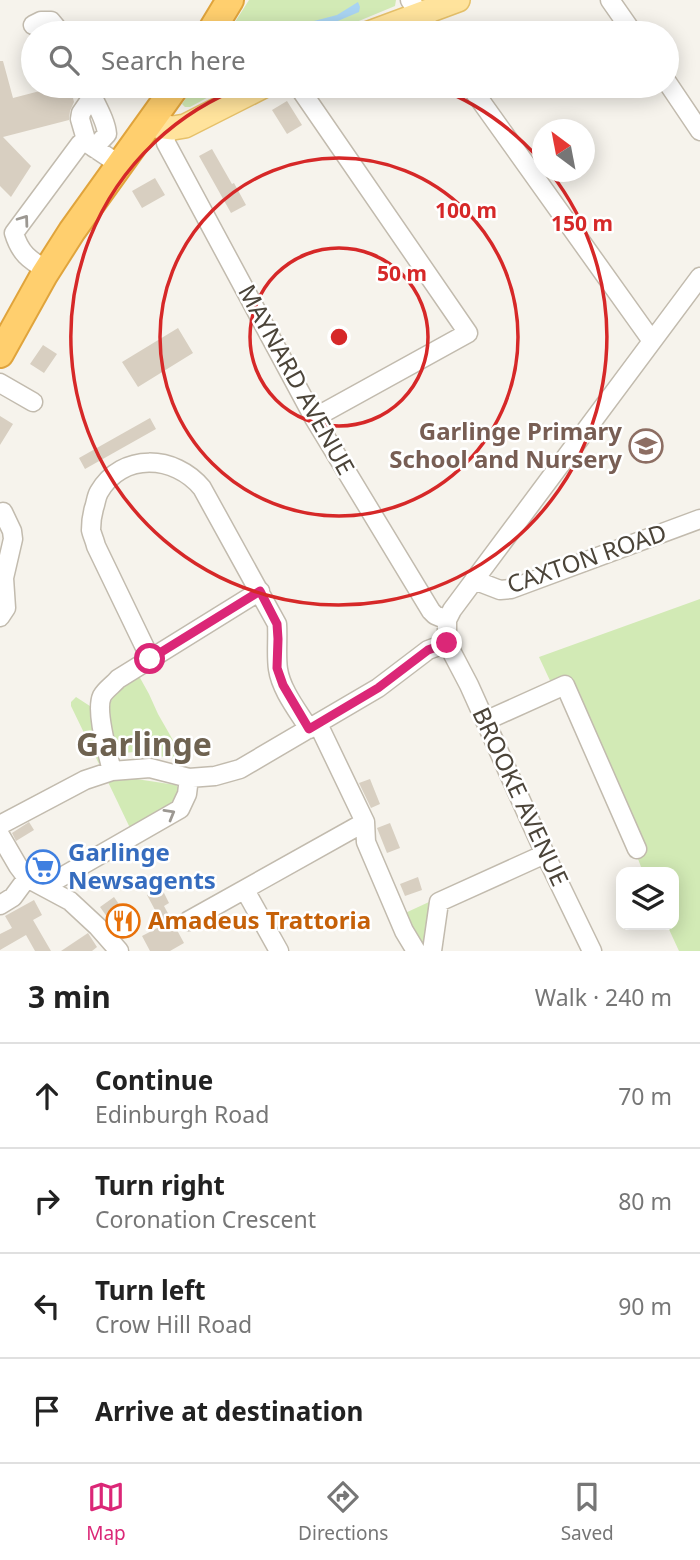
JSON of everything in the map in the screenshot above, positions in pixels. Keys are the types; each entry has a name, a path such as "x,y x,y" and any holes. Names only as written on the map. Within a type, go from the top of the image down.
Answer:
{"highway":[{"path":"217,21 230,0"},
{"path":"0,354 7,325 120,165 157,126 170,98"}],"main road":[{"path":"390,21 415,7 458,0"},
{"path":"157,126 185,127 241,98"}],"street":[{"path":"610,0 625,21"},
{"path":"87,98 80,119 91,145"},
{"path":"306,98 468,333 314,418"},
{"path":"479,98 652,341"},
{"path":"678,98 700,131"},
{"name":"MAYNARD AVENUE","path":"157,126 314,418 431,611 447,620"},
{"path":"47,270 28,259 14,233 78,146 83,143 91,145 120,165"},
{"path":"0,825 85,780 112,771 150,768 189,778 215,776 240,769 378,688 428,650 447,643 447,620 452,610 700,277"},
{"path":"0,383 33,402"},
{"path":"150,659 91,531 98,493 121,470 132,464 148,462 179,469 193,477 202,488 260,591 277,624 277,668 283,685 314,726 365,822 366,842 404,931 416,951"},
{"path":"0,617 6,608 4,573 13,539 3,512"},
{"name":"CAXTON ROAD","path":"474,580 500,590 511,589 700,519"},
{"path":"112,771 102,729 102,696 118,679 260,591"},
{"name":"BROOKE AVENUE","path":"447,643 592,951"},
{"path":"485,721 565,685 637,849"},
{"path":"44,887 180,809 187,794 189,778"},
{"path":"188,921 365,822"},
{"path":"0,835 27,878 70,901 119,951"},
{"path":"432,951 439,902 545,854"},
{"path":"0,905 13,897 27,878"},
{"path":"245,890 279,951"}],"green space":[{"path":"249,0 396,0 395,6 359,21 236,21"},
{"path":"186,98 207,98 190,107 182,104"},
{"path":"700,599 700,951 679,951 669,930 679,930 679,867 641,867 570,681 553,687 539,657"},
{"path":"139,676 178,749 177,759 134,752 115,754 108,717 111,701"},
{"path":"76,697 93,708 101,761 99,764 71,706"},
{"path":"123,777 176,785 181,790 176,801 130,828 108,782"},
{"path":"429,902 430,931 426,951 403,914"}],"water":[{"path":"358,2 359,12 338,21 314,21 337,15"}],"building":[{"path":"0,61 3,61 13,98 73,98 74,102 69,120 3,137 31,166 11,197 0,186"},
{"path":"287,101 302,125 287,134 272,110"},
{"path":"212,149 246,205 231,213 199,156"},
{"path":"155,178 165,195 142,208 132,191"},
{"path":"178,328 193,353 138,387 122,362"},
{"path":"43,345 57,354 44,373 30,364"},
{"path":"0,416 13,424 0,445"},
{"path":"150,418 156,429 85,469 79,458"},
{"path":"370,779 380,804 371,808 359,783"},
{"path":"29,822 34,830 16,841 12,833"},
{"path":"390,823 400,848 387,853 377,828"},
{"name":"Garlinge Newsagents","path":"30,859 50,860 50,871 40,871"},
{"path":"418,877 422,890 405,896 400,884"},
{"path":"161,887 169,903 164,906 184,943 170,951 150,951 142,936 163,925 147,895"},
{"path":"114,897 125,913 129,910 136,919 118,932 100,907"},
{"path":"34,900 42,915 33,920 51,951 35,951 26,935 0,950 0,934 12,928 5,916"},
{"path":"88,933 97,947 92,951 61,951"}],"place":[{"name":"Garlinge Primary School and Nursery","path":"646,446"},
{"name":"Garlinge Newsagents","path":"43,867"},
{"name":"Amadeus Trattoria","path":"123,921"}],"district":[{"name":"Garlinge","path":"144,745"}],"route":[{"path":"150,659 260,591 277,624 277,668 283,685 309,729 378,688 428,650 447,643"}]}
